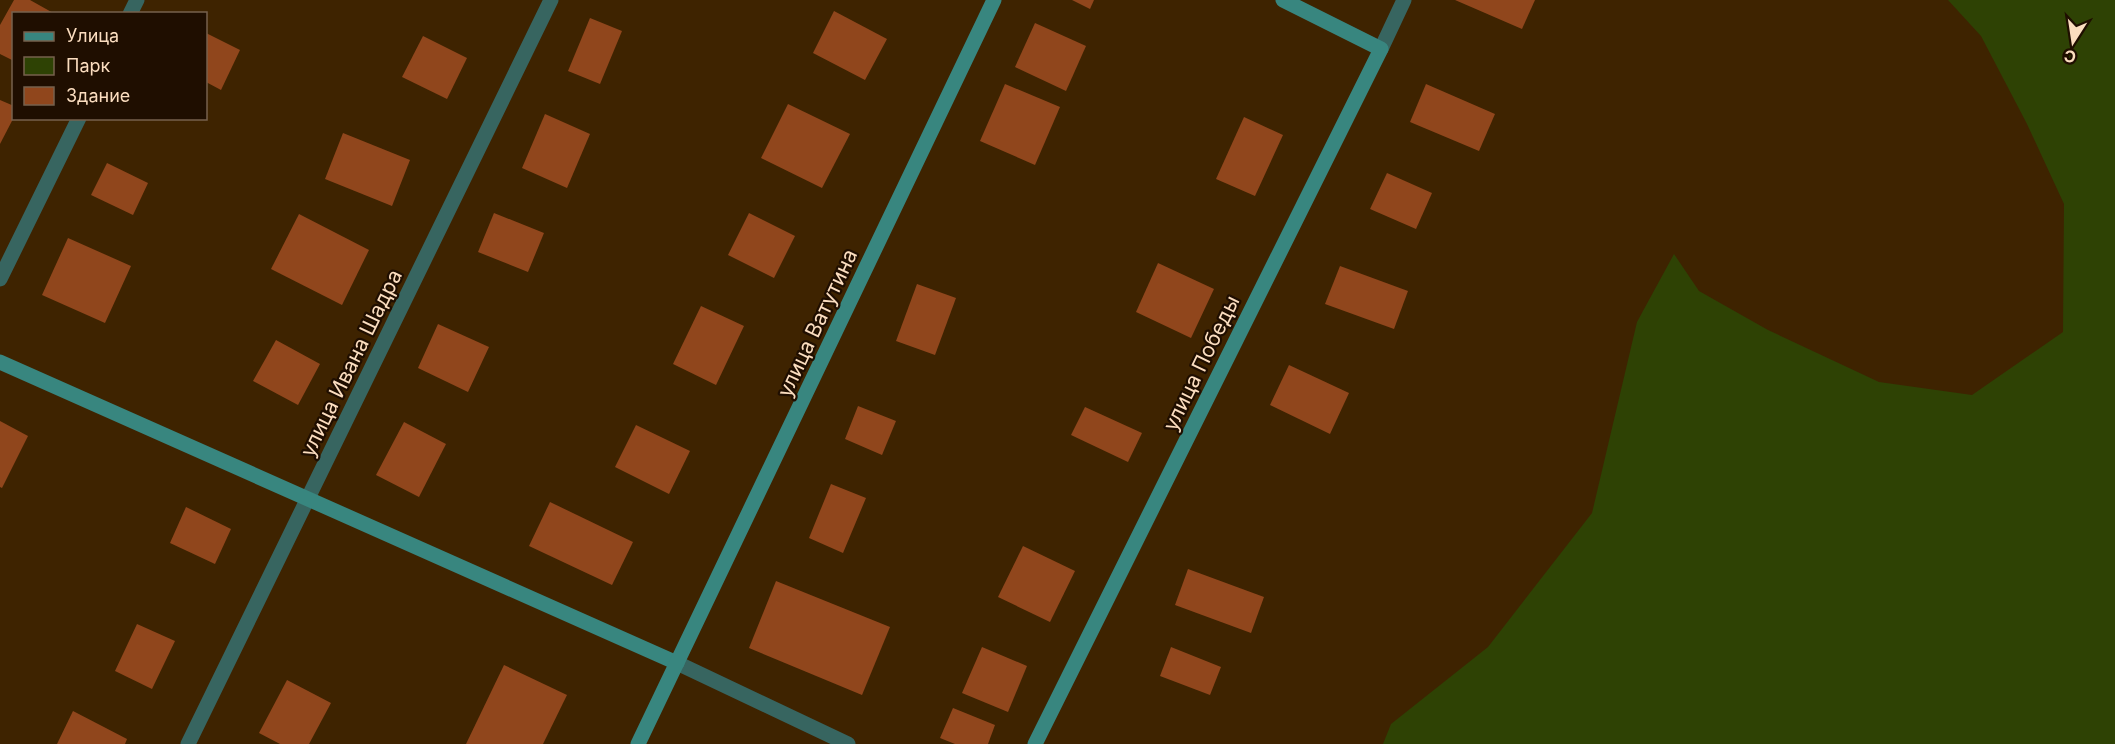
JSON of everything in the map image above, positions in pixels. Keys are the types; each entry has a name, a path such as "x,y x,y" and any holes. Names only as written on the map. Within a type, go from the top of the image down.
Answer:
{"street":[{"name":"улица Ивана Шадра","path":"188,744 551,0"},
{"name":"улица Ватутина","path":"638,744 994,0"},
{"path":"1283,0 1381,50"},
{"name":"улица Победы","path":"1035,744 1404,0"},
{"path":"0,279 78,120"},
{"path":"0,362 677,663 848,744"}],"green space":[{"path":"1948,0 2115,0 2115,744 1383,744 1391,724 1488,647 1592,513 1637,322 1674,254 1699,291 1768,330 1879,382 1972,395 2063,332 2064,204 2027,124 1981,36"}],"building":[{"path":"14,0 30,0 51,12 12,12 12,60 0,54 0,25"},
{"path":"1072,0 1094,0 1090,9"},
{"path":"1455,0 1535,0 1522,29"},
{"path":"834,11 887,39 865,80 813,53"},
{"path":"590,18 622,31 600,84 568,71"},
{"path":"1035,23 1086,46 1066,91 1015,67"},
{"path":"207,34 240,50 221,90 207,83"},
{"path":"423,36 467,58 447,99 402,77"},
{"path":"1005,84 1060,107 1035,165 980,141"},
{"path":"1426,84 1495,114 1479,151 1410,122"},
{"path":"0,100 12,105 12,120 0,144"},
{"path":"788,104 850,134 822,188 761,158"},
{"path":"545,114 590,134 567,188 522,168"},
{"path":"1244,117 1283,135 1255,196 1216,179"},
{"path":"343,133 410,160 392,206 325,179"},
{"path":"107,163 148,183 133,215 91,195"},
{"path":"1387,173 1432,193 1416,229 1370,209"},
{"path":"494,213 544,233 528,272 478,252"},
{"path":"749,213 795,236 774,278 728,255"},
{"path":"299,214 369,250 342,305 271,269"},
{"path":"68,238 131,266 105,323 42,295"},
{"path":"1158,263 1214,289 1191,338 1136,312"},
{"path":"1340,266 1408,291 1394,329 1325,304"},
{"path":"917,284 956,298 935,355 896,341"},
{"path":"701,306 744,326 716,385 673,364"},
{"path":"438,324 489,347 468,392 418,368"},
{"path":"276,340 320,364 298,405 253,381"},
{"path":"1289,365 1349,393 1330,434 1270,405"},
{"path":"858,406 896,421 882,455 845,439"},
{"path":"1085,407 1142,433 1128,462 1071,435"},
{"path":"0,421 28,436 2,488 0,487"},
{"path":"404,422 446,444 419,497 376,475"},
{"path":"636,425 690,451 669,494 615,467"},
{"path":"831,484 866,498 843,553 809,538"},
{"path":"550,502 633,542 612,585 529,546"},
{"path":"186,507 231,529 215,564 170,543"},
{"path":"1023,546 1075,571 1050,622 998,597"},
{"path":"1188,569 1264,597 1251,633 1175,605"},
{"path":"776,581 890,627 862,695 749,648"},
{"path":"137,624 175,641 152,689 115,671"},
{"path":"982,647 1027,666 1008,712 962,693"},
{"path":"1171,647 1221,667 1210,695 1160,676"},
{"path":"504,665 567,695 543,744 466,744"},
{"path":"287,680 331,703 309,744 280,744 259,733"},
{"path":"953,708 995,725 988,744 955,744 940,738"},
{"path":"73,711 127,739 125,744 57,744"}]}
